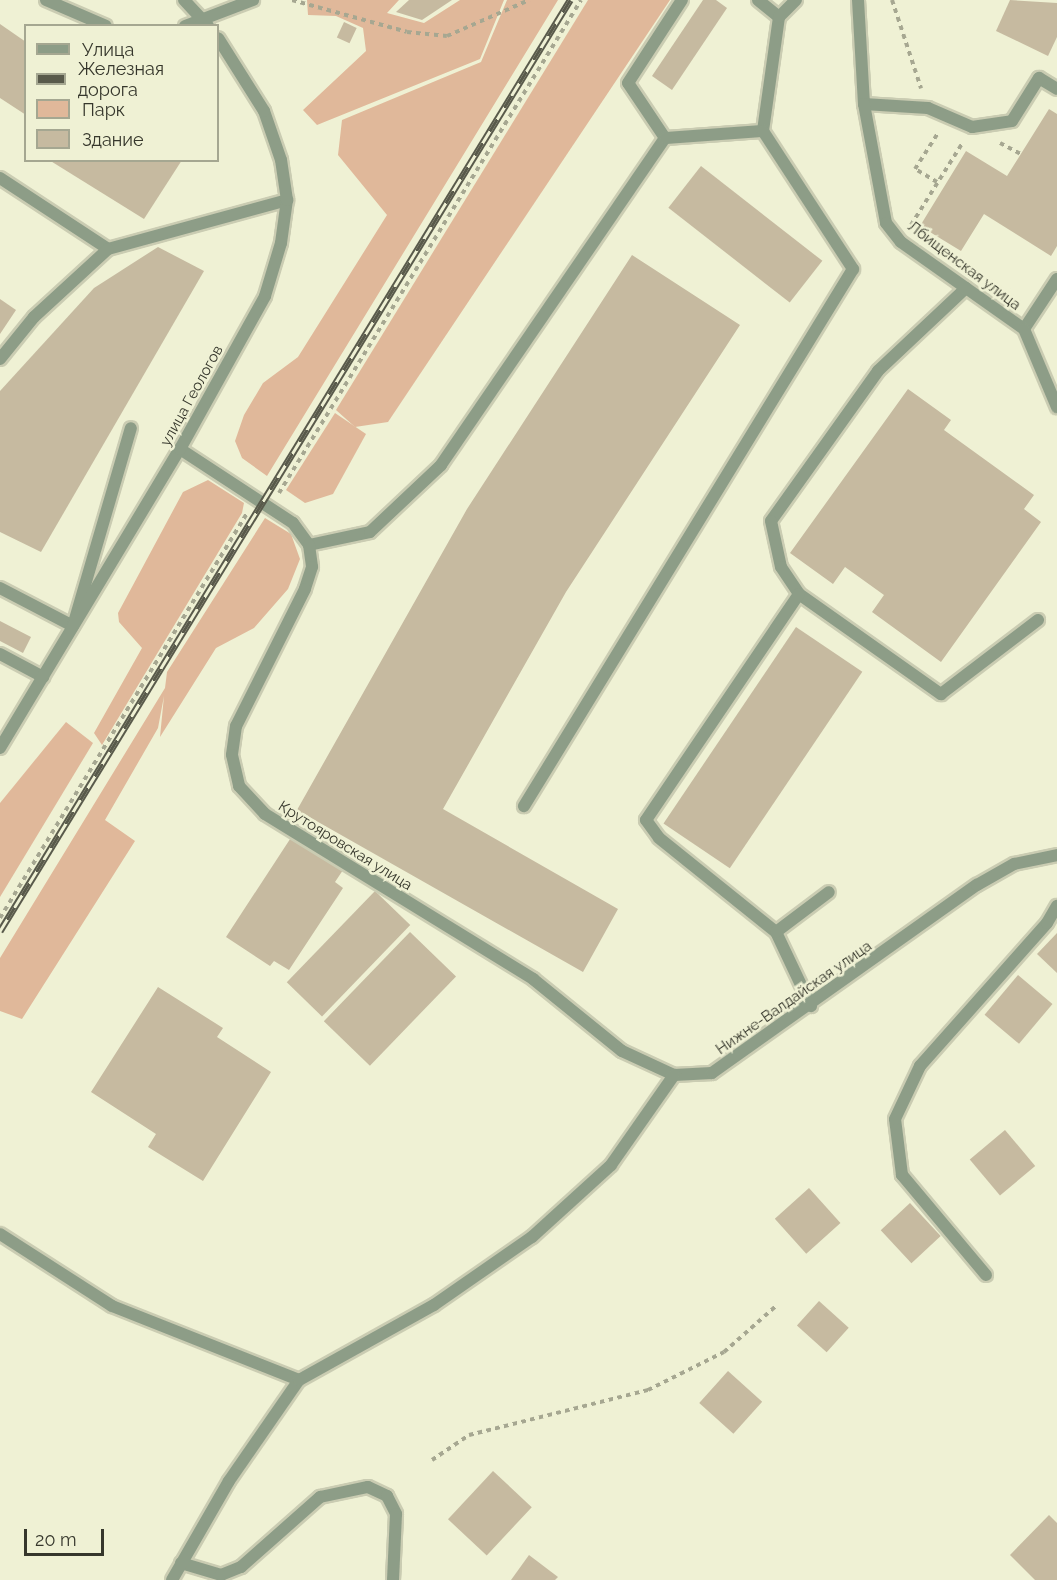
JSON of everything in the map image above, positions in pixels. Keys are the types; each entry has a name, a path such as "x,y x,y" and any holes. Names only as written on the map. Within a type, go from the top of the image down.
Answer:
{"street":[{"path":"46,0 101,24"},
{"path":"184,0 204,21 253,0"},
{"path":"665,138 628,83 682,0"},
{"path":"758,0 779,17"},
{"path":"524,806 853,269 763,132 779,17 796,0"},
{"name":"Лбищенская улица","path":"858,0 864,104 886,223 901,242 1024,329 1056,406"},
{"name":"улица Геологов","path":"0,748 180,449 265,296 281,243 287,200 281,160 264,111 219,40"},
{"path":"864,104 928,108 972,128 1012,121 1039,78 1057,89"},
{"path":"665,138 763,132"},
{"path":"180,449 293,524 309,545 370,532 441,465 665,138"},
{"path":"0,178 108,249"},
{"path":"0,359 34,317 108,249 287,200"},
{"path":"1024,329 1057,279"},
{"path":"966,288 878,370 771,521 781,567 799,594 941,694 1038,620"},
{"path":"0,588 73,627 131,428"},
{"name":"Крутояровская улица","path":"309,545 312,567 305,589 236,726 232,755 239,786 265,814 533,979 622,1051 674,1075"},
{"path":"799,594 646,820 659,838 776,932 811,1006"},
{"path":"0,654 43,677"},
{"name":"Нижне-Валдайская улица","path":"674,1075 712,1073 811,1006 977,885 1014,864 1057,855"},
{"path":"776,932 829,892"},
{"path":"986,1275 902,1175 895,1119 920,1066 1047,923 1057,906"},
{"path":"172,1580 229,1481 299,1380 434,1305 532,1237 611,1165 674,1075"},
{"path":"0,1234 112,1306 299,1380"},
{"path":"181,1563 221,1575 242,1567 320,1497 368,1487 387,1496 396,1514 393,1580"}],"path":[{"path":"292,0 407,32 447,36 530,0"},
{"path":"269,509 581,0"},
{"path":"892,0 928,108"},
{"path":"937,182 915,169 948,117"},
{"path":"901,242 972,128"},
{"path":"0,918 256,501"},
{"path":"432,1460 469,1435 648,1390 724,1352 776,1306"}],"green space":[{"path":"307,0 399,0 387,13 424,23 460,0 504,0 480,59 317,125 303,110 366,51 363,28 336,16 308,15"},
{"path":"507,0 558,0 267,476 242,458 235,441 244,415 263,383 298,357 387,215 338,155 342,120 481,62"},
{"path":"588,0 670,0 388,422 355,427 336,410"},
{"path":"335,413 366,434 333,494 305,503 286,490"},
{"path":"208,480 244,503 242,513 102,745 94,733 142,648 119,622 118,613 183,492"},
{"path":"265,518 291,534 300,559 288,589 254,628 216,648 160,737 164,696 158,728 105,820 135,841 22,1019 0,1011 0,958 165,688 167,672"},
{"path":"66,722 93,743 0,897 0,803"}],"building":[{"path":"409,0 452,0 422,20 396,12"},
{"path":"703,0 716,0 727,8 672,90 652,76"},
{"path":"1010,0 1057,3 1057,37 1048,56 996,31"},
{"path":"344,22 357,28 350,43 337,37"},
{"path":"0,24 24,41 24,114 0,98"},
{"path":"1049,109 1057,114 1057,246 1051,256 984,214 961,251 920,226 966,151 1007,176"},
{"path":"52,162 181,162 144,219"},
{"path":"701,166 822,261 790,303 668,208"},
{"path":"158,247 204,271 41,552 0,532 0,391 94,288"},
{"path":"632,255 740,325 566,592 443,809 618,909 583,972 297,810 467,509"},
{"path":"0,299 16,310 0,334"},
{"path":"908,389 951,420 944,430 1034,495 1024,509 1041,522 941,662 872,612 884,595 845,567 833,584 790,553"},
{"path":"0,621 31,637 23,653 0,641"},
{"path":"796,627 862,672 730,868 663,823"},
{"path":"294,833 345,867 335,882 343,888 289,970 274,961 270,966 226,937"},
{"path":"375,891 410,925 322,1016 287,982"},
{"path":"410,932 456,976 370,1066 324,1021"},
{"path":"1057,933 1057,973 1037,954"},
{"path":"1018,975 1052,1004 1019,1044 985,1015"},
{"path":"158,987 223,1028 217,1037 271,1072 203,1181 148,1147 156,1134 91,1092"},
{"path":"1005,1130 1035,1166 1000,1196 970,1160"},
{"path":"809,1188 840,1223 806,1254 775,1219"},
{"path":"910,1203 941,1236 911,1263 881,1230"},
{"path":"819,1301 849,1328 827,1352 797,1326"},
{"path":"728,1371 762,1402 733,1434 699,1403"},
{"path":"493,1471 532,1507 487,1555 448,1519"},
{"path":"1049,1515 1057,1523 1057,1580 1035,1580 1010,1555"},
{"path":"529,1555 558,1577 555,1580 511,1580"}],"railway":[{"path":"0,931 570,0"}]}
